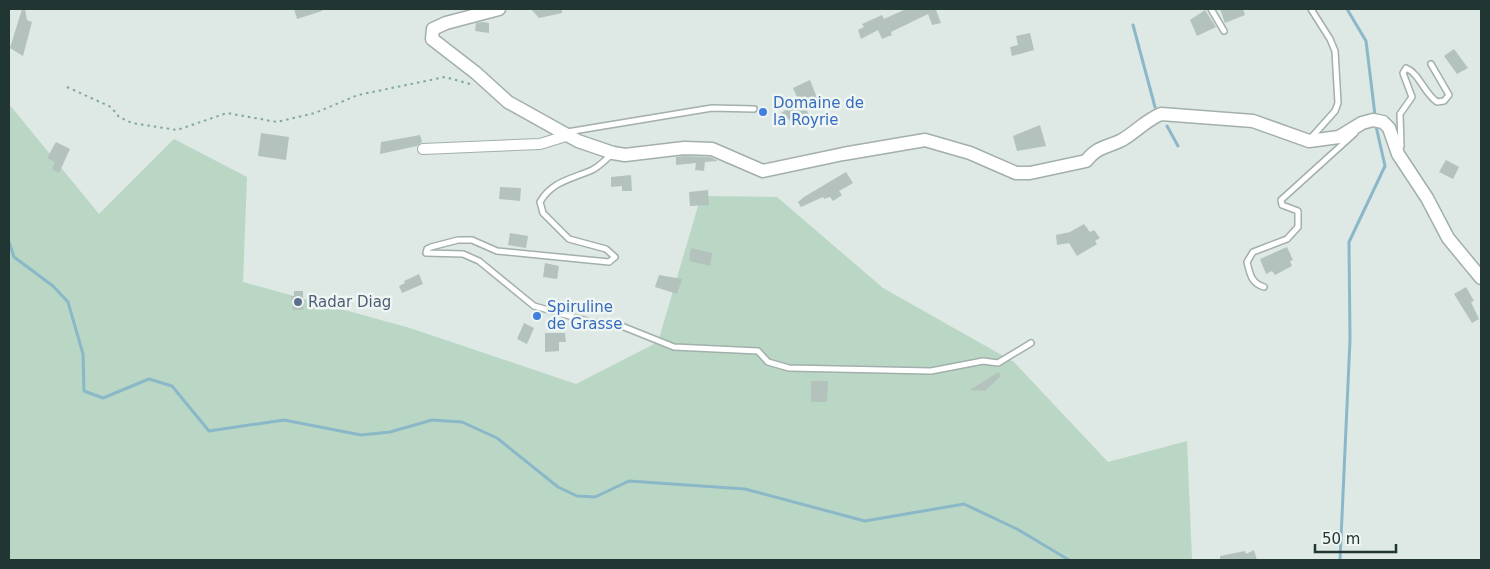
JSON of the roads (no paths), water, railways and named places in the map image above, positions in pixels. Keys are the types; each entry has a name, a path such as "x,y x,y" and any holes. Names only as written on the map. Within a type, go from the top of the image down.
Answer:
{"street":[{"path":"499,9 446,23 432,29 432,39 476,72 508,102 564,134 613,153 625,155 684,148 712,149 763,171 843,154 925,140 970,152 1016,173 1030,173 1086,161 1095,150 1122,140 1152,117 1173,114 1194,118 1253,121 1308,141 1339,137 1373,120 1383,122 1390,128 1398,154 1427,198 1448,238 1481,278"},
{"path":"424,149 540,144 564,134"}],"lane":[{"path":"1212,9 1224,31"},
{"path":"1308,141 1335,111 1338,103 1335,51 1330,39 1311,9"},
{"path":"1398,154 1400,114 1412,97 1403,73 1406,68 1413,71 1428,96 1437,102 1444,101 1449,95 1431,64"},
{"path":"564,134 712,108 754,109"},
{"path":"1264,287 1256,284 1251,277 1247,262 1253,252 1287,239 1298,227 1298,211 1282,205 1281,200 1366,122"},
{"path":"613,153 595,169 562,180 547,190 540,202 543,213 570,239 606,249 615,257 609,262 497,250 472,240 431,247 426,252 463,254 479,261 534,306 591,322 619,325 674,346 758,352 768,362 788,368 930,370 983,361 998,363 1031,343"}],"waterway":[{"path":"1347,9 1366,41 1375,115"},
{"path":"1133,25 1155,107"},
{"path":"1167,126 1178,146"},
{"path":"1340,560 1350,340 1349,242 1385,166 1376,126"},
{"path":"9,242 14,257 53,286 68,302 83,354 84,391 103,398 149,379 172,386 209,431 284,420 361,435 390,432 432,420 462,422 497,438 558,487 577,496 595,497 629,481 745,489 865,521 964,504 1017,529 1069,560"}],"place":[{"name":"Domaine de la Royrie","path":"763,112"},
{"name":"Radar Diag","path":"298,302"},
{"name":"Spiruline de Grasse","path":"537,316"}]}
